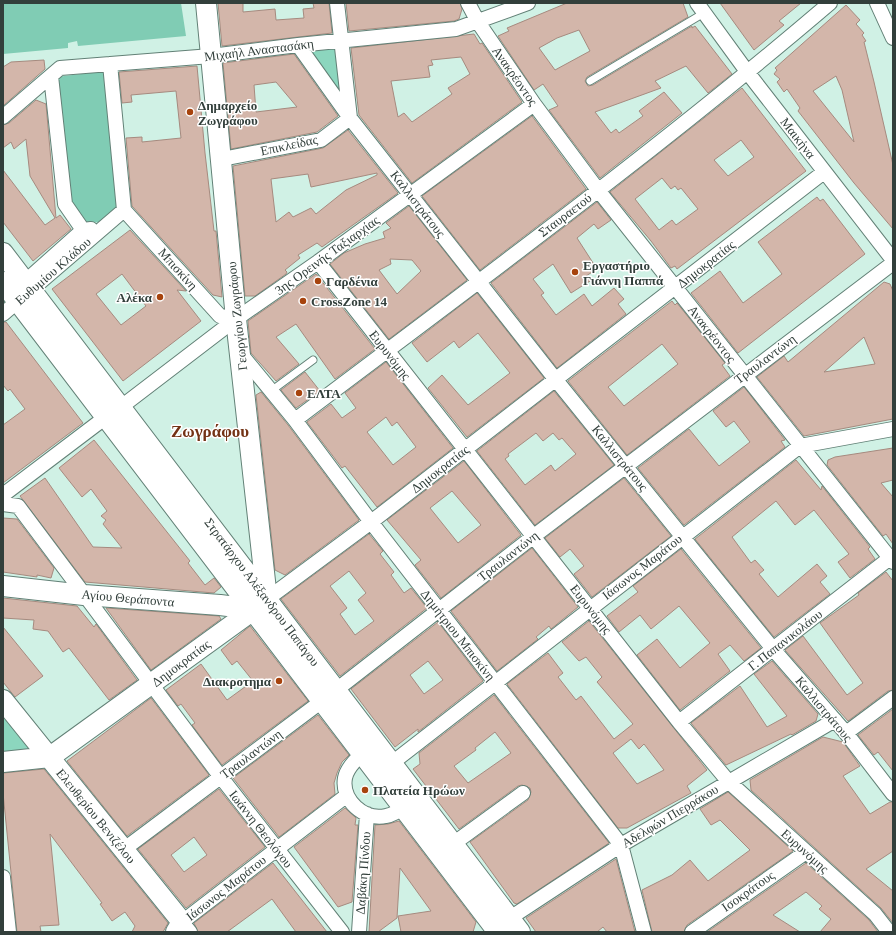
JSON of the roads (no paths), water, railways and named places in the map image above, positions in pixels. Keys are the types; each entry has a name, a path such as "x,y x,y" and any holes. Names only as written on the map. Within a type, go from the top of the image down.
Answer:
{"street":[{"name":"Γεωργίου Ζωγράφου","path":"206,3 236,319 260,535 260,604 268,629"},
{"path":"337,3 343,40 350,118"},
{"name":"Ανακρέοντος","path":"468,3 478,22 534,104 598,190 891,560"},
{"name":"Μιχαήλ Αναστασάκη","path":"3,118 60,68 211,56 343,40 456,29 528,3"},
{"name":"Σταυραετού","path":"295,420 598,190 748,73 830,3"},
{"path":"877,3 893,38"},
{"name":"Μαικήνα","path":"701,8 748,73 893,262"},
{"name":"Καλλιστράτους","path":"298,45 350,118 556,380 773,649 835,720 893,794"},
{"path":"110,64 124,210"},
{"path":"51,76 65,204 83,230"},
{"name":"3ης Ορεινής Ταξιαρχίας","path":"3,495 236,319 318,262 534,104"},
{"name":"Επικλείδας","path":"222,159 320,140 350,118"},
{"name":"Δημοκρατίας","path":"50,757 152,684 371,522 676,288 824,172"},
{"name":"Ευθυμίου Κλάδου","path":"15,294 124,210"},
{"name":"Μπισκίνη","path":"124,210 220,316 236,319"},
{"name":"Ευθυμίου Κλάδου","path":"15,294 83,230 103,227"},
{"name":"Στρατάρχου Αλέξανδρου Παπάγου","path":"3,253 15,294 227,546 260,604"},
{"name":"Ευρυνόμης","path":"318,262 679,722 728,781 875,914 889,932"},
{"name":"Τραυλαντώνη","path":"123,850 329,695 534,536 627,467 744,375 893,262"},
{"name":"Δημήτριου Μπισκίνη","path":"240,353 295,420 371,522 621,845 644,932"},
{"name":"Στρατάρχου Αλέξανδρου Παπάγου","path":"113,412 370,748 503,928"},
{"name":"Ιάσωνος Μαράτου","path":"392,763 682,536 800,446 893,429"},
{"name":"Ιωάννη Θεολόγου","path":"3,504 18,506 220,776 342,932"},
{"path":"227,546 236,548 260,535"},
{"name":"Γ. Παπανικολάου","path":"679,722 891,560"},
{"name":"Αγίου Θεράποντα","path":"3,586 84,595 220,605 260,604"},
{"name":"Στρατάρχου Αλέξανδρου Παπάγου","path":"268,629 329,695"},
{"path":"846,734 893,698"},
{"name":"Ελευθερίου Βενιζέλου","path":"3,700 123,850 182,929"},
{"name":"Αδελφών Πιερράκου","path":"503,928 621,845 728,781 835,720"},
{"path":"346,796 345,778 349,768 370,748"},
{"name":"Στρατάρχου Αλέξανδρου Παπάγου","path":"370,748 392,763 411,803 454,844 503,928"},
{"path":"3,762 50,757"},
{"path":"454,844 523,793"},
{"name":"Ιάσωνος Μαράτου","path":"182,929 276,849 346,796"},
{"name":"Δαβάκη Πίνδου","path":"346,796 356,808 374,817 387,816 411,803"},
{"name":"Δαβάκη Πίνδου","path":"359,932 367,814"},
{"name":"Ισοκράτους","path":"692,932 806,852"},
{"path":"3,877 9,932"}],"lane":[{"name":"Μαικήνα","path":"590,81 701,8"},
{"path":"271,391 313,360"}],"place":[{"name":"Δημαρχείο Ζωγράφου","path":"190,112"},
{"name":"Εργαστήριο Γιάννη Παππά","path":"575,272"},
{"name":"Γαρδένια","path":"318,281"},
{"name":"Αλέκα","path":"160,297"},
{"name":"CrossZone 14","path":"303,301"},
{"name":"ΕΛΤΑ","path":"299,393"},
{"name":"Διακροτημα","path":"279,681"},
{"name":"Πλατεία Ηρώων","path":"365,790"}],"district":[{"name":"Ζωγράφου","path":"210,431"}]}
